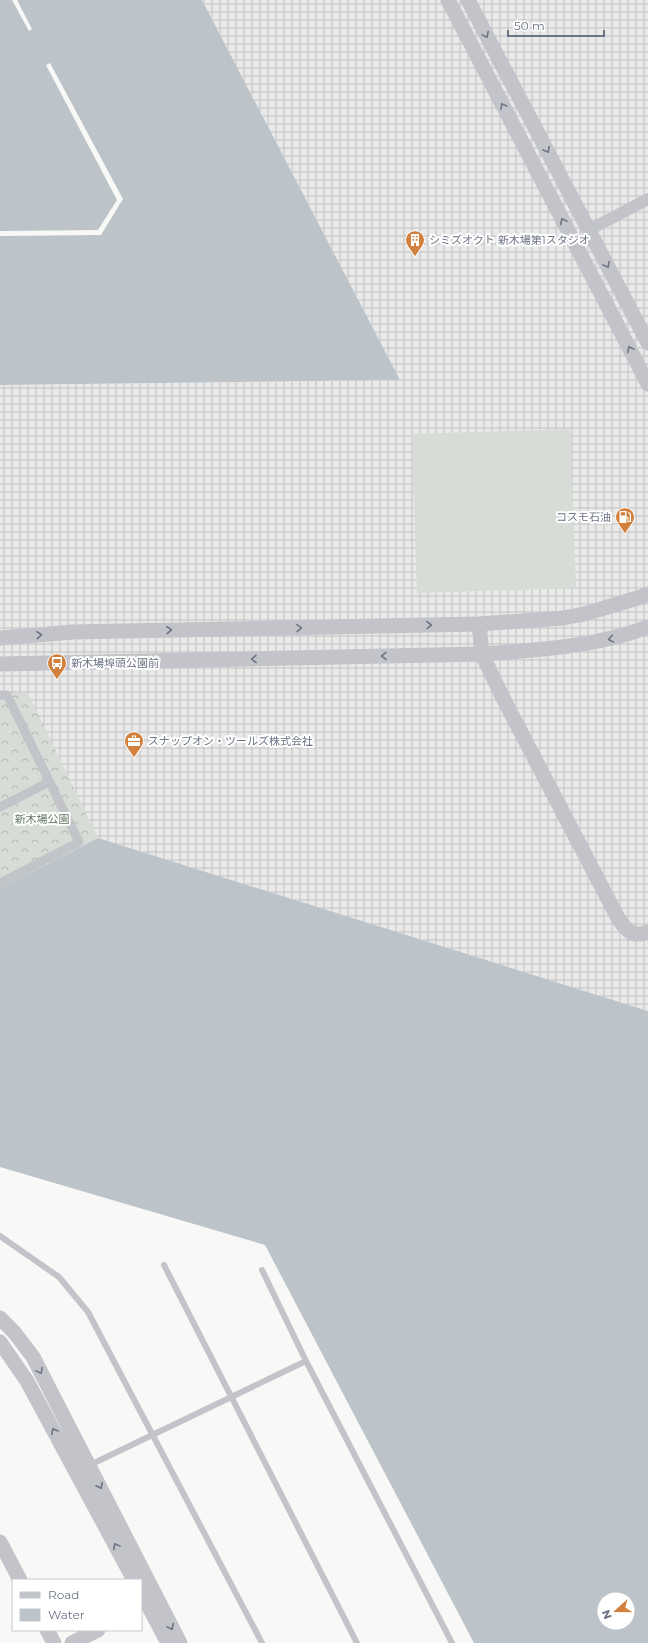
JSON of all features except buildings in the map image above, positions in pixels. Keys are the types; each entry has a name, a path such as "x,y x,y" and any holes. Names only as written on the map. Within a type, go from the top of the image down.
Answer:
{"street":[{"path":"448,0 648,384"},
{"path":"468,0 648,343"},
{"path":"487,74 503,66"},
{"path":"588,230 648,199"},
{"path":"0,638 73,632 479,624 563,618 611,606 648,594"},
{"path":"479,624 482,654 502,696 618,918 628,931 638,935 648,932"},
{"path":"0,664 482,654 532,651 573,646 621,637 648,627"},
{"path":"0,695 7,695 79,842 0,883"},
{"path":"0,807 49,782"},
{"path":"0,1318 14,1332 33,1357 90,1465 138,1579"},
{"path":"2,1349 26,1347"},
{"path":"2,1349 27,1381 133,1579"},
{"path":"0,1542 19,1579"},
{"path":"142,1589 168,1643"},
{"path":"147,1601 180,1643"},
{"path":"48,1631 54,1643"},
{"path":"72,1643 96,1631"}],"lane":[{"path":"0,1236 59,1277 88,1312 262,1643"},
{"path":"164,1265 357,1643"},
{"path":"262,1270 306,1361 452,1643"},
{"path":"90,1465 306,1361"}],"shaded area":[{"path":"202,0 648,0 648,1011 98,838 0,888 0,385 400,380"}],"green space":[{"path":"570,429 576,588 417,593 412,434"},
{"name":"新木場公園","path":"0,693 28,693 98,838 0,888"}],"water":[{"path":"0,0 202,0 400,380 0,385"},
{"path":"98,838 648,1011 648,1643 474,1643 265,1245 0,1167 0,888"}],"pier":[{"path":"12,0 17,0 32,29 29,31"},
{"path":"50,63 123,199 101,235 0,236 0,231 98,230 117,200 46,65"}],"place":[{"name":"シミズオクト 新木場第1スタジオ","path":"415,257"},
{"name":"コスモ石油","path":"625,534"},
{"name":"新木場埠頭公園前","path":"57,680"},
{"name":"スナップオン・ツールズ株式会社","path":"134,758"}]}
